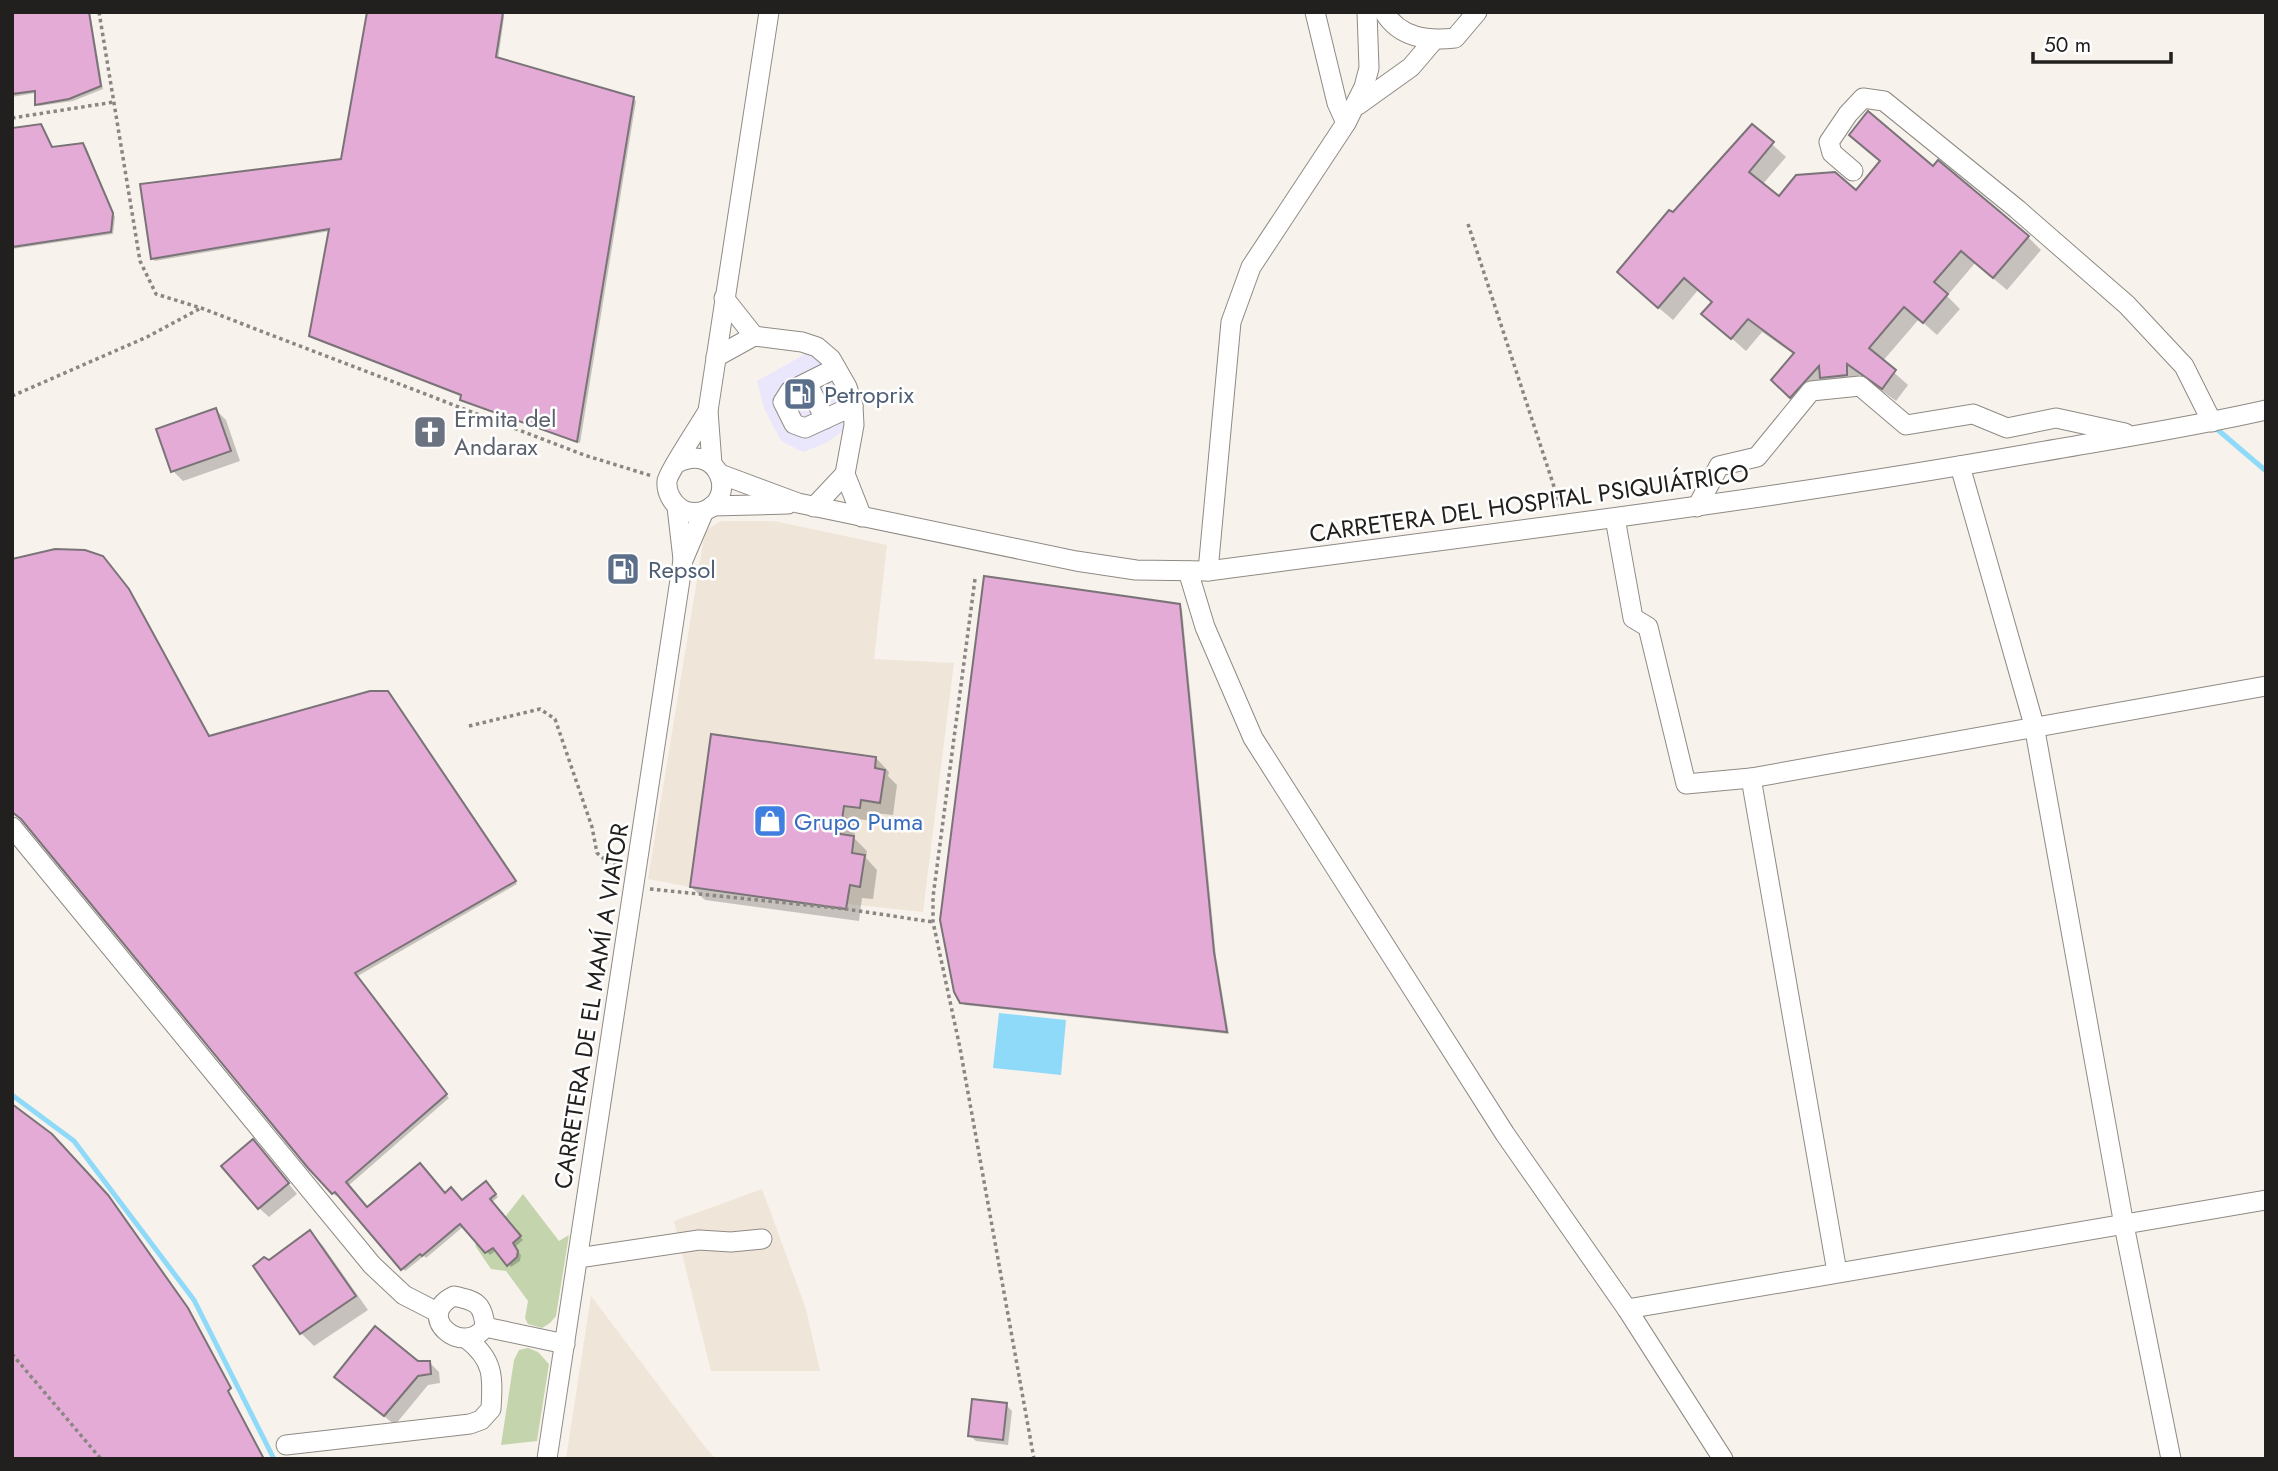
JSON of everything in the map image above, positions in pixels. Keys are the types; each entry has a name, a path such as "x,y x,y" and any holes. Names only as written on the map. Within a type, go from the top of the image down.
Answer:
{"street":[{"path":"683,559 708,509 719,499 722,490 716,469 708,411 769,12"},
{"path":"1315,12 1337,103 1348,116"},
{"path":"1367,12 1369,68 1364,87 1251,267 1231,322 1198,571 1205,627 1253,738 1505,1134 1627,1309 1723,1459"},
{"path":"1384,12 1389,20 1406,34 1434,40 1455,38 1477,12"},
{"path":"1348,116 1411,67 1434,40"},
{"path":"1853,171 1832,153 1829,142 1863,98 1884,101 2017,209 2127,305 2184,366 2211,422"},
{"path":"724,298 754,336"},
{"path":"716,356 754,336 802,342 817,347 831,359 847,387 853,406 854,425 845,474 862,517"},
{"path":"836,368 790,391 783,402 794,424 805,428 853,406"},
{"path":"807,383 825,419"},
{"path":"1697,507 1719,466 1757,457 1811,391 1860,386 1906,425 1973,414 2007,428 2056,418 2133,435"},
{"name":"CARRETERA DEL HOSPITAL PSIQUIÁTRICO","path":"806,505 1076,561 1136,570 1198,571 1697,507 1960,466 2266,410"},
{"path":"683,559 677,507 669,495 667,481 670,471 708,411"},
{"path":"677,463 695,458 806,505"},
{"path":"1960,466 2035,725 2124,1224 2171,1459"},
{"path":"677,507 685,511 806,505 845,474"},
{"path":"1615,518 1633,618 1648,627 1686,784 1751,778 2035,725 2266,686"},
{"name":"CARRETERA DE EL MAMÍ A VIATOR","path":"547,1459 683,559"},
{"path":"1751,778 1837,1272"},
{"path":"12,827 372,1265 404,1295 437,1312"},
{"path":"1627,1309 2266,1200"},
{"path":"578,1258 699,1240 731,1242 762,1239"},
{"path":"286,1445 470,1424 481,1420 491,1409 491,1369 482,1350 467,1339 450,1335 440,1325 437,1312 443,1301 454,1296 473,1300 484,1312 485,1327 480,1335 467,1339"},
{"path":"485,1327 565,1344"}],"path":[{"path":"99,12 140,261 156,294 201,308 584,455 667,481"},
{"path":"12,118 114,102"},
{"path":"1468,224 1566,524"},
{"path":"12,396 147,337 201,308"},
{"path":"975,579 933,897 933,922 960,1048 1034,1459"},
{"path":"468,726 540,709 555,719 592,827 597,853 610,864 636,866"},
{"path":"633,888 846,909 933,922"},
{"path":"12,1354 101,1459"}],"shaded area":[{"name":"Petroprix","path":"807,353 825,364 845,406 843,431 826,443 803,452 781,441 764,408 757,381"},
{"path":"721,521 774,521 887,545 874,659 954,663 923,912 690,887 648,879 705,531"},
{"path":"762,1189 806,1309 820,1371 711,1371 674,1221"},
{"path":"591,1296 705,1447 716,1459 566,1459"}],"green space":[{"path":"523,1194 559,1241 569,1235 556,1316 542,1328 528,1324 525,1318 528,1301 506,1271 491,1269 476,1247 475,1241 505,1217"},
{"path":"528,1348 538,1352 549,1364 537,1441 501,1445 514,1360 519,1350"}],"water":[{"path":"999,1013 1066,1020 1061,1075 993,1068"}],"building":[{"path":"12,12 89,12 101,86 69,99 35,105 35,91 12,94"},
{"path":"367,12 503,13 496,57 634,97 577,442 460,400 461,395 309,336 329,229 151,259 140,184 341,159"},
{"path":"1868,111 1933,166 1938,160 2029,236 1993,278 1961,251 1934,282 1948,294 1923,323 1904,307 1869,348 1896,370 1882,389 1847,364 1847,375 1820,378 1819,366 1790,398 1771,380 1794,353 1748,319 1731,339 1701,314 1712,302 1684,278 1658,308 1617,272 1669,210 1673,212 1752,124 1774,142 1749,172 1779,196 1796,175 1835,172 1856,190 1880,161 1849,135"},
{"path":"41,124 52,147 83,143 113,213 111,232 12,247 12,128"},
{"path":"216,408 231,451 171,472 156,429"},
{"path":"55,549 85,550 103,556 129,589 209,736 370,691 388,691 516,881 355,973 447,1094 346,1182 367,1207 420,1163 445,1193 451,1187 462,1200 486,1181 496,1194 490,1199 521,1236 513,1243 518,1251 517,1257 507,1266 493,1248 485,1253 460,1224 401,1270 335,1192 332,1194 308,1168 21,819 12,812 12,559"},
{"path":"984,576 1180,604 1214,952 1227,1032 960,1003 954,992 940,920"},
{"name":"Grupo Puma","path":"711,734 876,757 875,768 885,770 880,803 861,800 860,808 844,806 840,834 854,836 852,853 865,855 860,887 850,885 846,909 690,887"},
{"path":"12,1104 52,1134 108,1195 188,1308 231,1388 228,1391 264,1459 12,1459"},
{"path":"253,1139 289,1183 258,1209 221,1166"},
{"path":"310,1230 356,1296 300,1334 253,1266 264,1257 269,1260"},
{"path":"375,1326 418,1361 430,1361 431,1374 418,1376 384,1416 334,1377"},
{"path":"972,1399 1007,1403 1003,1440 968,1436"}],"waterway":[{"path":"2218,430 2266,471"},
{"path":"12,1095 74,1141 194,1300 274,1459"}],"place":[{"name":"Petroprix","path":"800,394"},
{"name":"Ermita del Andarax","path":"430,432"},
{"name":"Repsol","path":"623,569"},
{"name":"Grupo Puma","path":"770,821"}]}
